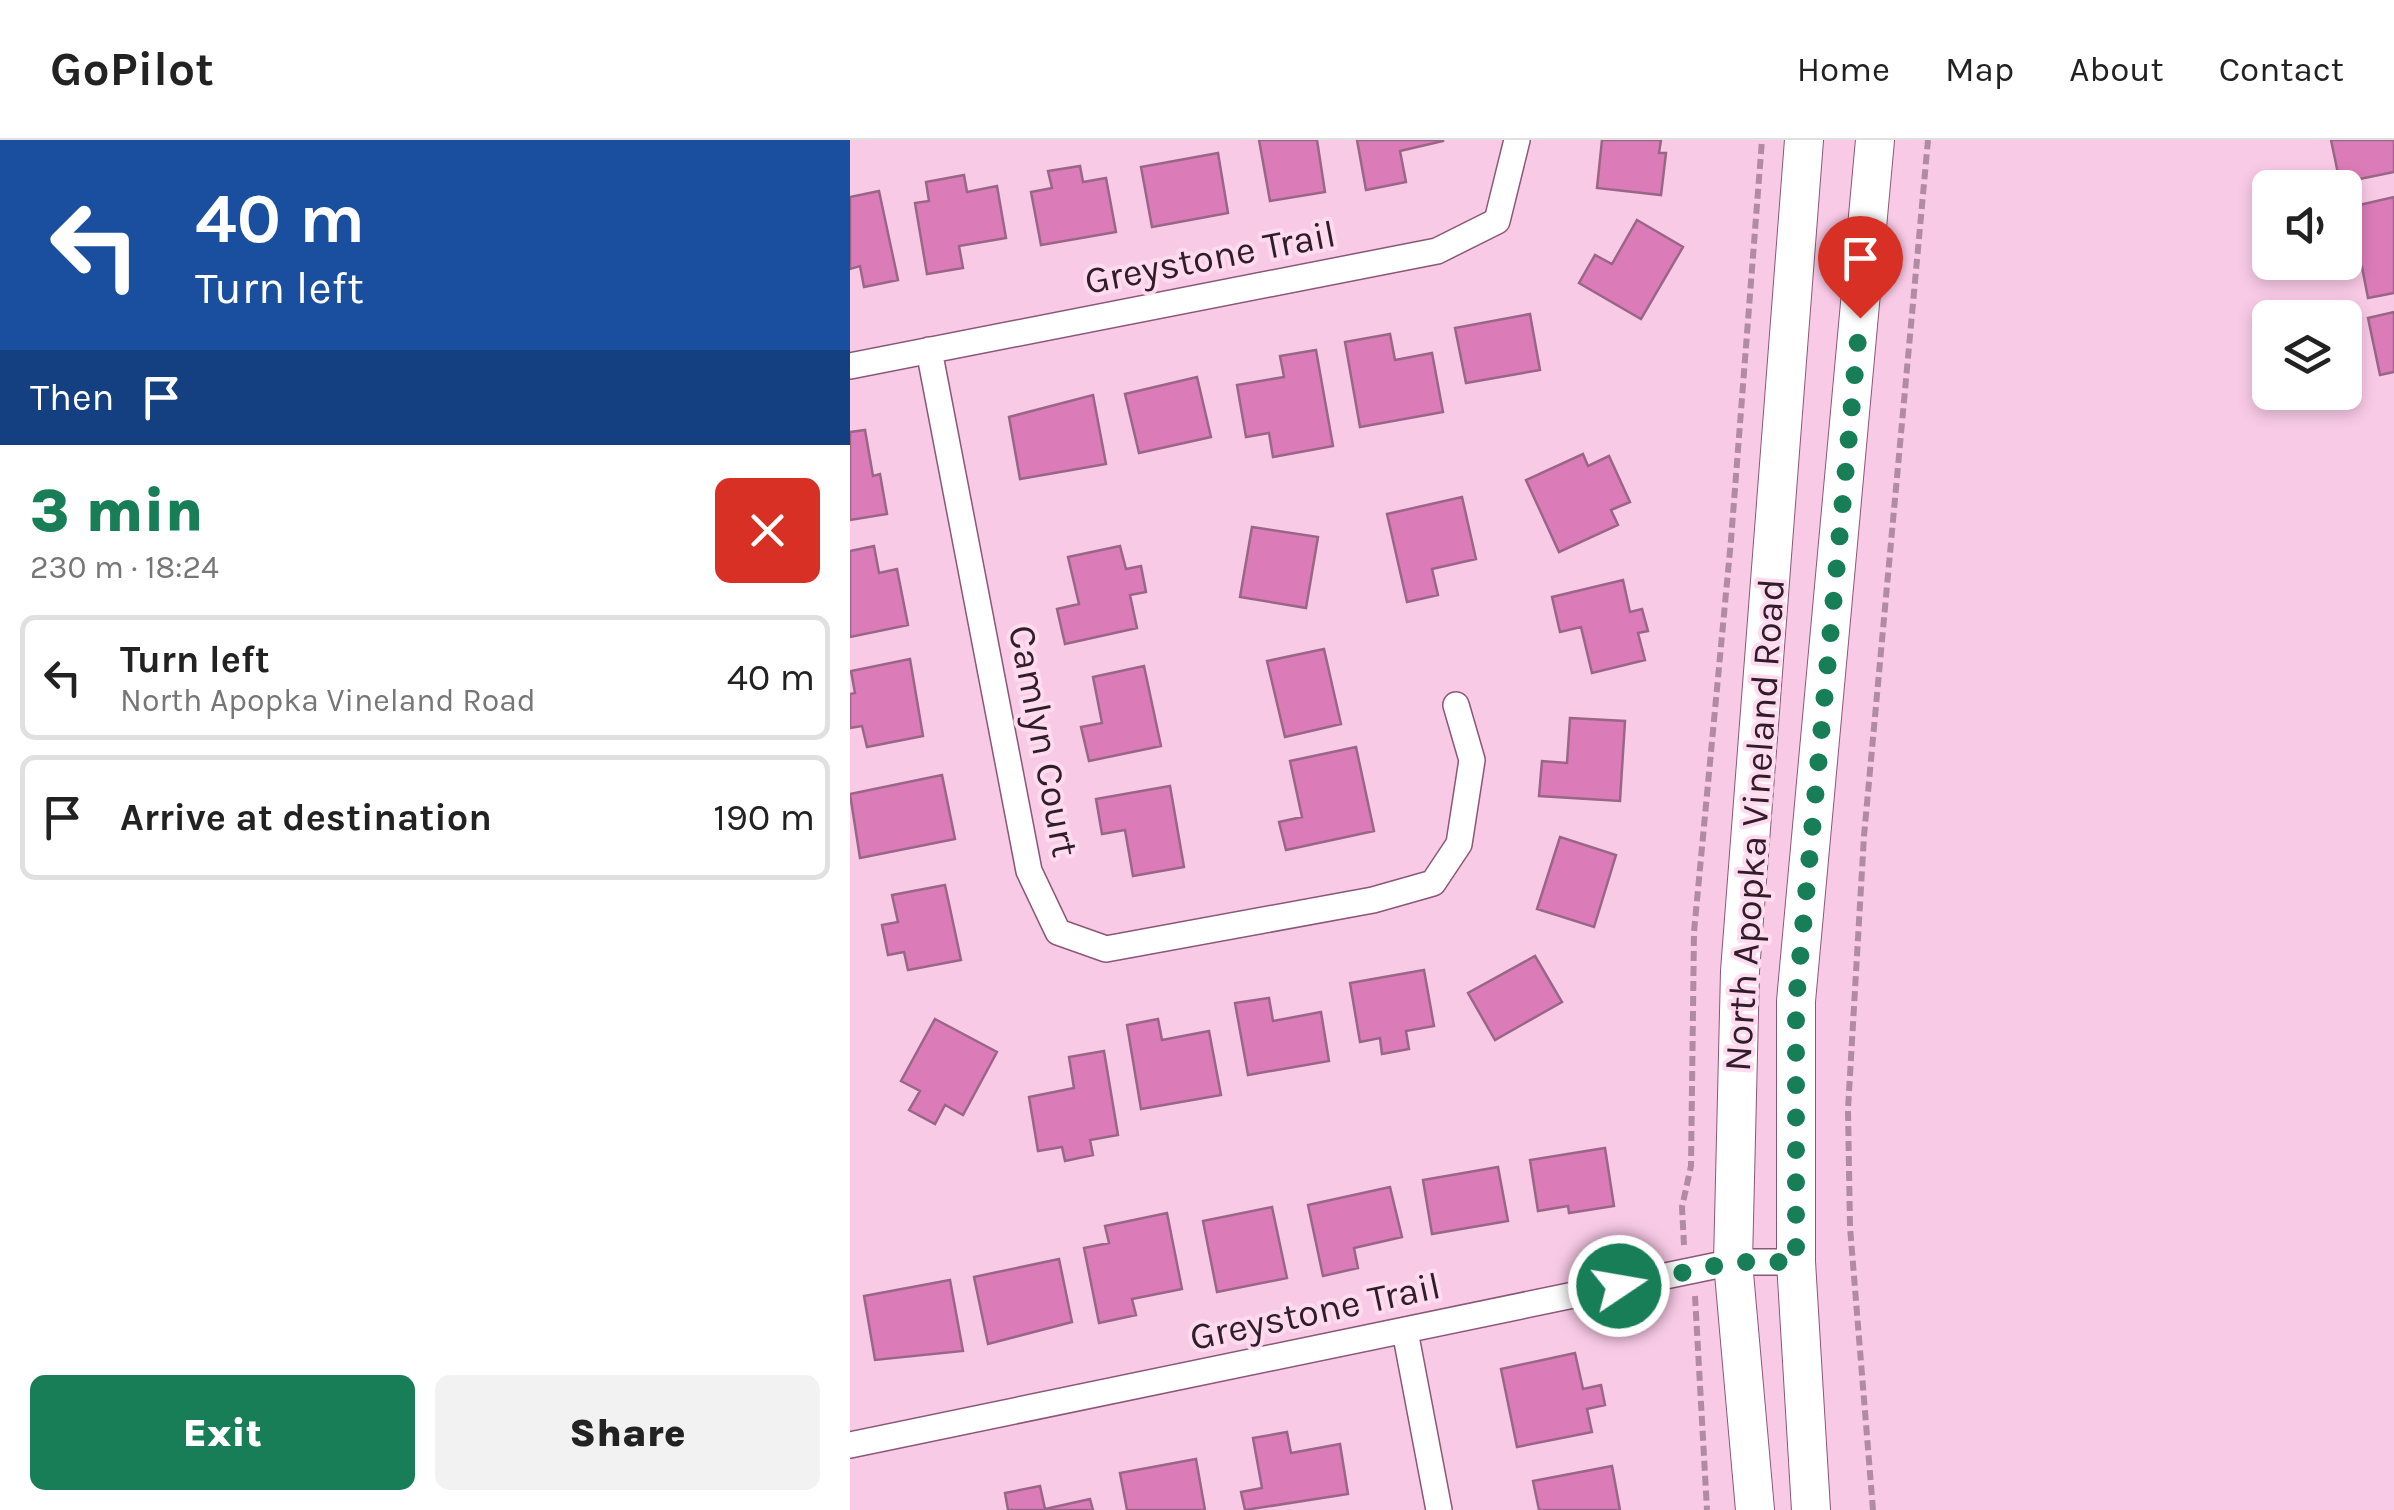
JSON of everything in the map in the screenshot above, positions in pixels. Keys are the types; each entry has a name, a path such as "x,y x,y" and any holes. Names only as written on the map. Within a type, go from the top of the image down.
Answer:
{"street":[{"name":"Greystone Trail","path":"850,366 1437,252 1497,221 1517,140"},
{"name":"North Apopka Vineland Road","path":"1754,1510 1733,1262 1740,970 1804,140"},
{"name":"North Apopka Vineland Road","path":"1811,1510 1796,1262 1796,1002 1875,140"},
{"name":"Camlyn Court","path":"929,350 1029,872 1058,932 1106,949 1373,900 1433,883 1459,844 1472,760 1456,704"},
{"name":"Greystone Trail","path":"850,1445 1733,1262 1796,1262"},
{"path":"1405,1331 1439,1510"}],"path":[{"path":"1874,1510 1850,1227 1848,1108 1864,836 1928,140"}],"building":[{"path":"1259,140 1317,140 1325,192 1270,201"},
{"path":"1357,140 1443,141 1400,151 1406,182 1366,190"},
{"path":"1602,140 1661,140 1659,153 1666,153 1661,195 1597,188"},
{"path":"2331,140 2394,140 2394,172 2362,179 2362,170 2337,170"},
{"path":"1218,153 1228,213 1152,227 1141,167"},
{"path":"1080,166 1083,182 1106,178 1116,232 1041,245 1031,192 1052,188 1048,171"},
{"path":"964,175 967,192 997,186 1006,238 959,246 963,268 927,274 915,203 929,201 926,182"},
{"path":"879,191 898,280 864,287 860,266 850,269 850,197"},
{"path":"2394,197 2394,293 2368,298 2362,267 2362,204"},
{"path":"1637,220 1683,247 1641,319 1579,283 1595,255 1612,264"},
{"path":"2394,312 2394,372 2380,375 2368,318"},
{"path":"1530,314 1540,370 1466,383 1455,328"},
{"path":"1390,334 1395,360 1432,353 1443,412 1360,427 1345,342"},
{"path":"1316,350 1333,446 1273,457 1269,433 1246,437 1237,385 1284,377 1280,356"},
{"path":"1197,377 1211,437 1139,453 1125,394"},
{"path":"1093,395 1106,464 1020,479 1009,417"},
{"path":"865,430 873,476 880,474 887,514 850,520 850,432"},
{"path":"1583,454 1588,466 1609,456 1630,502 1611,510 1618,525 1559,552 1526,480"},
{"path":"1462,497 1476,559 1432,569 1438,595 1407,602 1387,514"},
{"path":"1252,527 1318,537 1306,608 1240,597"},
{"path":"874,546 879,573 897,569 908,625 850,637 850,551"},
{"path":"1120,546 1126,569 1141,566 1146,592 1130,595 1137,628 1065,644 1057,609 1079,604 1068,557"},
{"path":"1623,580 1630,612 1642,609 1648,631 1638,633 1645,660 1592,673 1581,627 1560,632 1552,597"},
{"path":"1324,649 1341,724 1285,737 1267,661"},
{"path":"910,659 923,736 867,747 862,726 850,728 850,694 855,693 851,671"},
{"path":"1144,666 1161,746 1089,761 1081,727 1102,723 1093,677"},
{"path":"1570,718 1625,721 1620,801 1539,796 1542,761 1567,763"},
{"path":"1356,747 1374,831 1286,850 1279,822 1302,817 1290,761"},
{"path":"942,775 955,839 860,858 850,794"},
{"path":"1170,786 1184,867 1133,876 1125,830 1102,834 1096,799"},
{"path":"1560,837 1616,855 1594,927 1537,909"},
{"path":"945,885 961,960 908,970 904,952 888,955 882,925 898,922 892,895"},
{"path":"1535,956 1562,1002 1495,1040 1468,993"},
{"path":"1424,970 1434,1026 1406,1031 1409,1049 1382,1054 1380,1038 1360,1042 1350,983"},
{"path":"1269,998 1273,1021 1321,1012 1329,1061 1248,1075 1235,1003"},
{"path":"935,1019 997,1052 963,1115 945,1105 935,1124 909,1110 920,1091 901,1081"},
{"path":"1158,1019 1162,1040 1209,1031 1221,1095 1141,1109 1127,1025"},
{"path":"1104,1051 1118,1135 1090,1140 1093,1155 1065,1161 1062,1147 1038,1151 1029,1097 1074,1088 1069,1057"},
{"path":"1605,1148 1614,1206 1569,1213 1568,1206 1538,1211 1530,1160"},
{"path":"1498,1167 1508,1221 1432,1234 1423,1180"},
{"path":"1390,1187 1402,1237 1354,1248 1358,1268 1323,1276 1308,1205"},
{"path":"1272,1207 1287,1278 1217,1292 1203,1221"},
{"path":"1167,1213 1182,1289 1132,1299 1136,1315 1099,1323 1084,1248 1109,1243 1105,1226"},
{"path":"1059,1259 1072,1322 988,1344 974,1277"},
{"path":"950,1280 963,1351 875,1360 864,1296"},
{"path":"1575,1353 1583,1389 1601,1385 1605,1405 1587,1409 1592,1432 1517,1447 1501,1369"},
{"path":"1287,1432 1291,1453 1340,1444 1348,1494 1245,1510 1241,1492 1262,1488 1253,1438"},
{"path":"1196,1459 1205,1510 1127,1510 1120,1473"},
{"path":"1612,1466 1620,1510 1539,1510 1533,1481"},
{"path":"1040,1486 1045,1509 1090,1499 1093,1510 1008,1510 1005,1493"}],"route":[{"path":"1619,1286 1733,1262 1796,1262 1796,1002 1860,318"}]}
